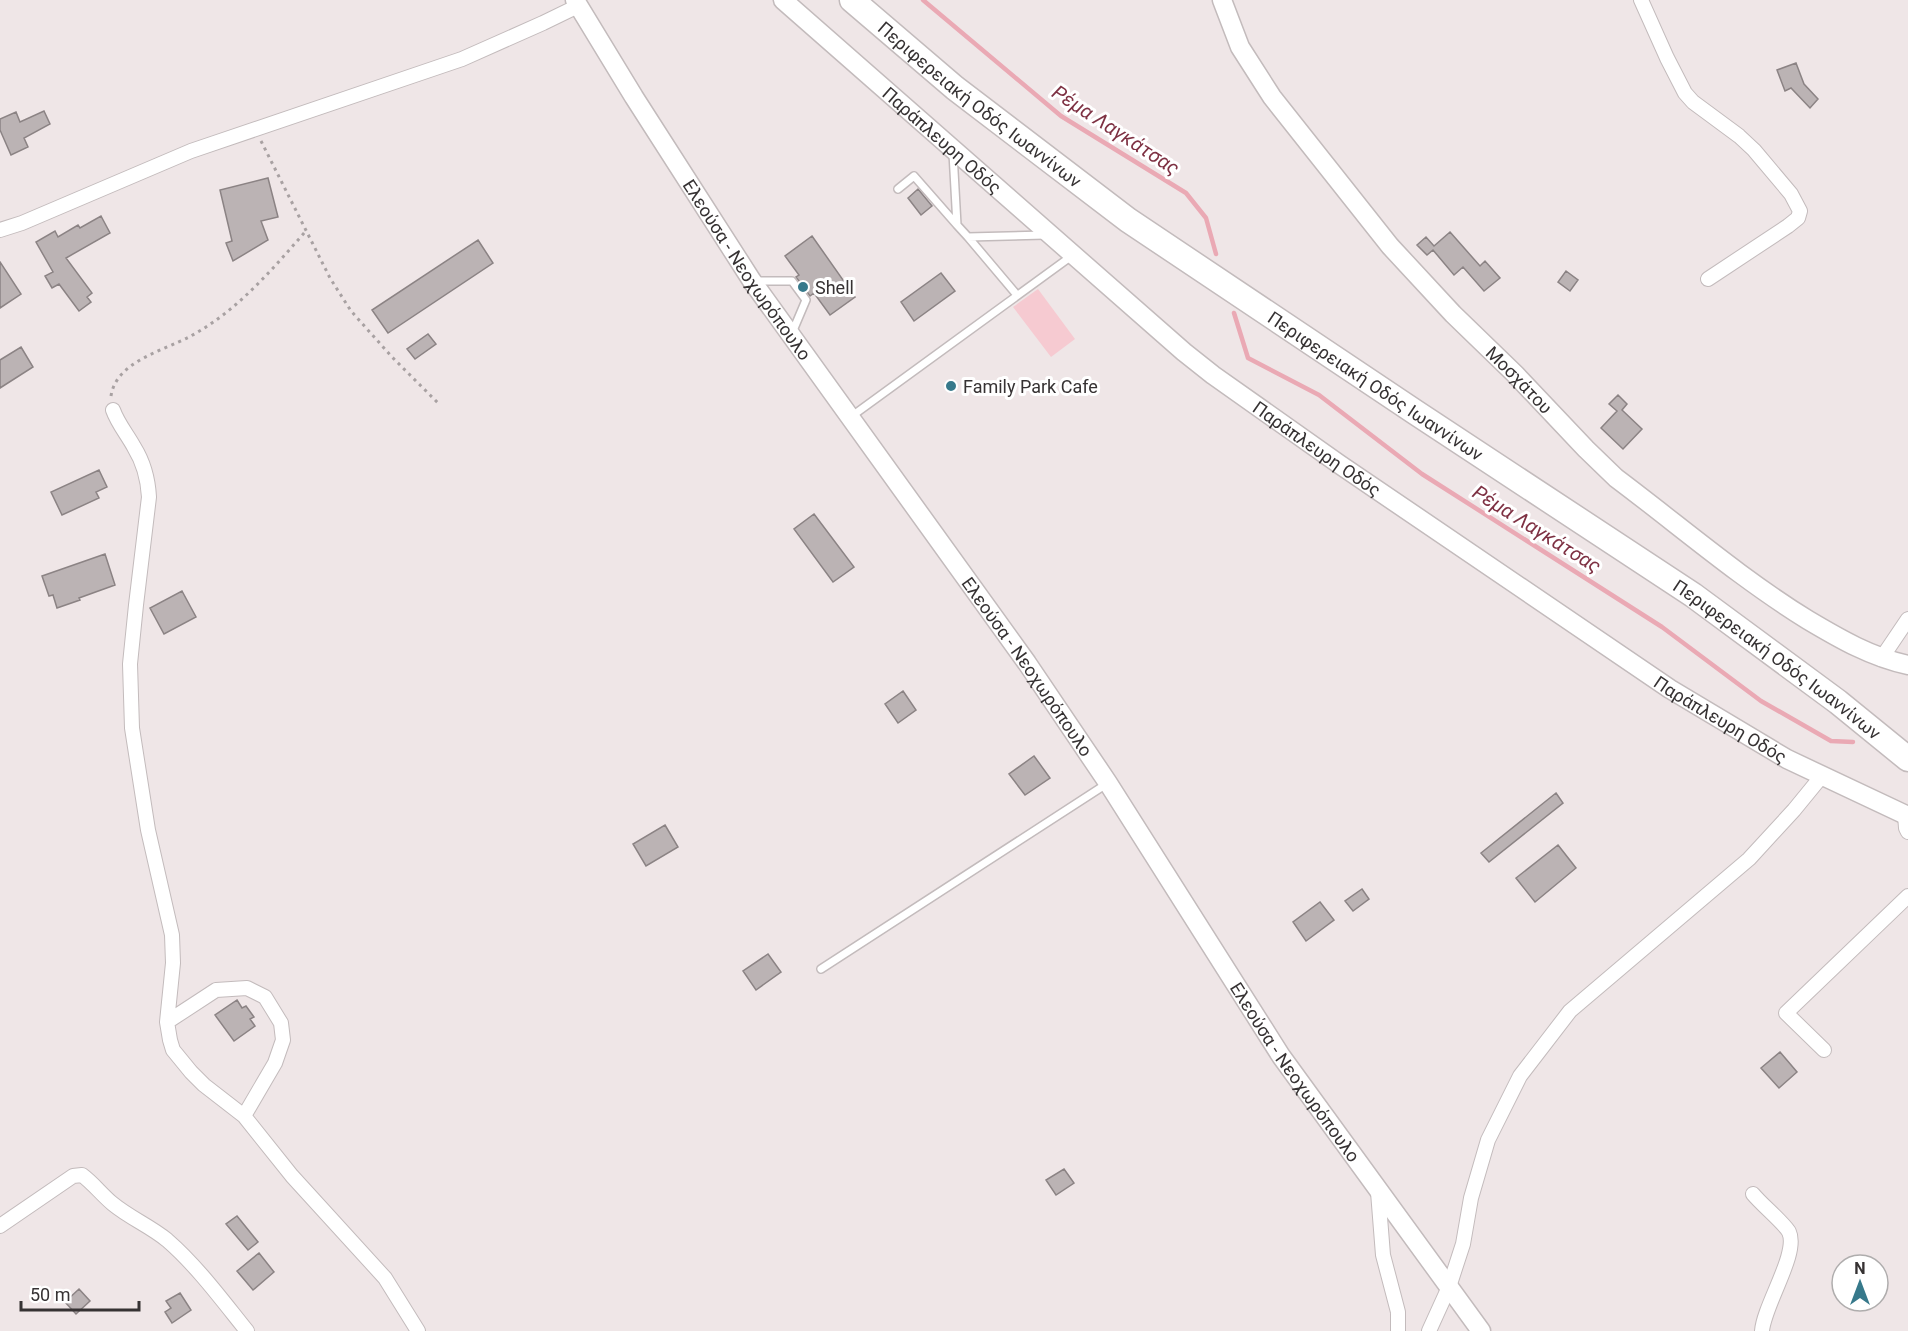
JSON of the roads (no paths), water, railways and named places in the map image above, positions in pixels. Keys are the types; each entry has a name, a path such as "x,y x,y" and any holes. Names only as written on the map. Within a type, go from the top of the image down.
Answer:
{"highway":[{"name":"Περιφερειακή Οδός Ιωαννίνων","path":"852,0 955,88 1128,220 1414,412 1693,595 1838,702 1908,759"}],"street":[{"name":"Παράπλευρη Οδός","path":"783,0 1213,375 1339,464 1670,689 1761,744 1907,821"},
{"name":"Μοσχάτου","path":"1222,0 1240,47 1272,97 1390,246 1453,314 1515,374 1598,461 1616,478 1764,591 1833,634 1881,659 1908,665"},
{"path":"1641,0 1666,58 1685,93 1754,150 1791,194 1800,211 1797,218 1788,226 1708,279"},
{"path":"0,230 22,223 182,155 462,59 543,23 580,2"},
{"name":"Ελεούσα - Νεοχωρόπουλο","path":"580,2 634,97 752,281 1020,654 1108,783 1281,1056 1481,1331"},
{"path":"113,410 142,462 149,497 131,653 132,728 148,830 172,935 173,963 167,1022 170,1040 178,1058 204,1085 244,1116 292,1176 385,1278 417,1331"},
{"path":"1881,659 1908,619"},
{"path":"1429,1331 1449,1287 1463,1244 1471,1198 1488,1140 1520,1076 1570,1011 1749,860 1821,777"},
{"path":"1824,1050 1786,1013 1908,896"},
{"path":"167,1022 216,990 247,988 265,997 281,1023 283,1040 275,1063 244,1116"},
{"path":"0,1226 73,1176 82,1175 112,1203 160,1234 178,1250 247,1331"},
{"path":"1378,1192 1383,1255 1398,1312 1398,1331"},
{"path":"1753,1194 1788,1231 1790,1242 1786,1264 1767,1308 1762,1331"}],"lane":[{"path":"953,149 957,225"},
{"path":"898,189 915,176 1017,296"},
{"path":"968,237 1051,234"},
{"path":"849,417 1074,254"},
{"path":"752,281 792,281 806,300 791,335"},
{"path":"821,969 1108,783"}],"waterway":[{"name":"Ρέμα Λαγκάτσας","path":"923,0 1061,116 1186,193 1206,218 1216,254"},
{"name":"Ρέμα Λαγκάτσας","path":"1234,313 1248,358 1319,395 1422,474 1662,627 1761,701 1831,741 1853,742"}],"place":[{"name":"Shell","path":"803,287"},
{"name":"Family Park Cafe","path":"951,386"}]}
